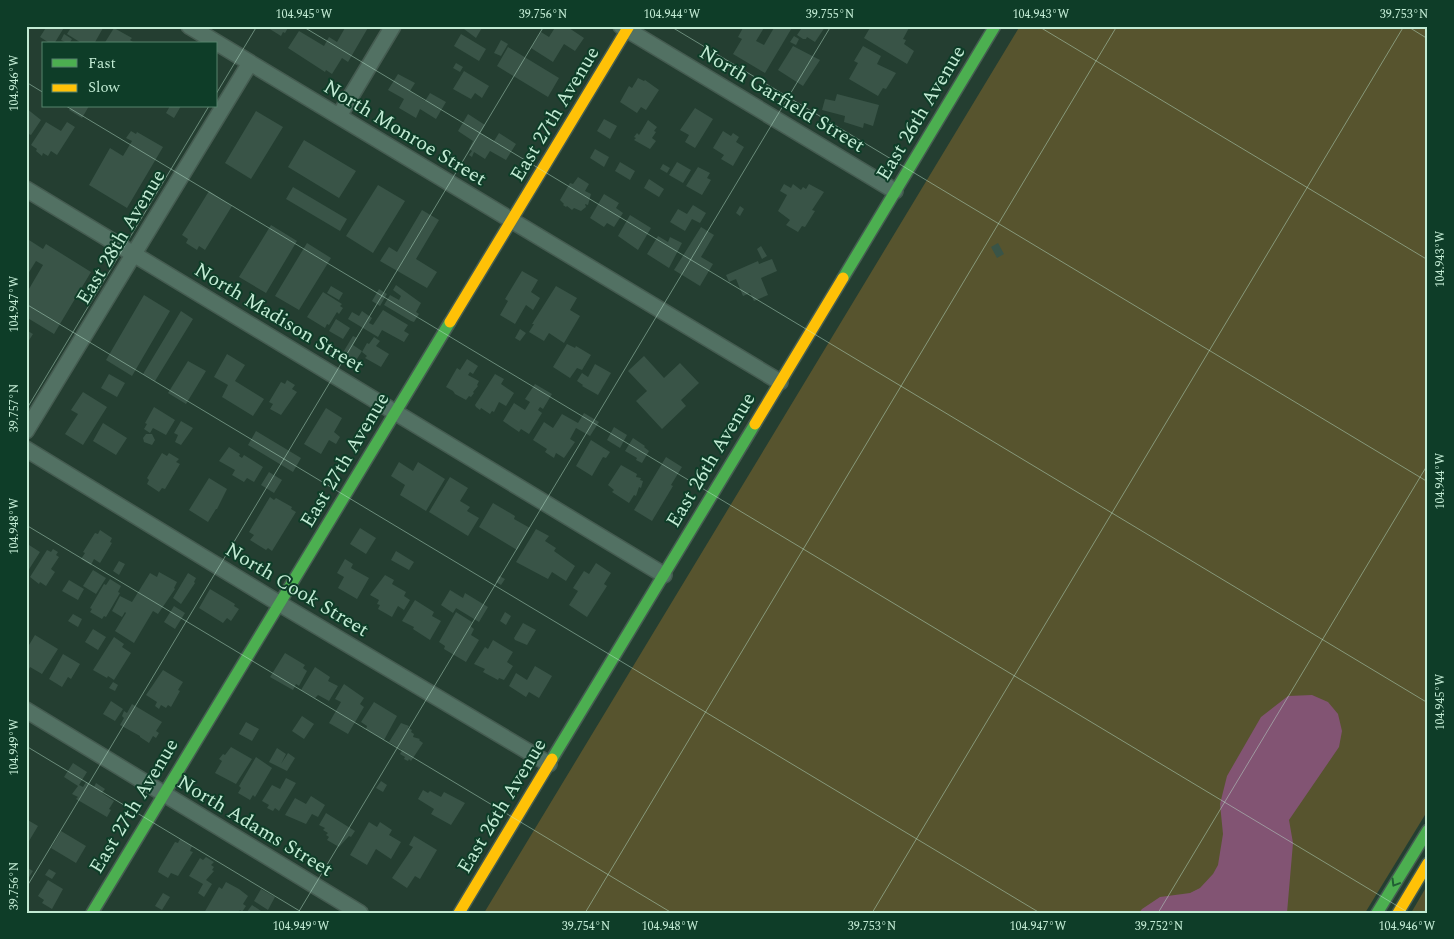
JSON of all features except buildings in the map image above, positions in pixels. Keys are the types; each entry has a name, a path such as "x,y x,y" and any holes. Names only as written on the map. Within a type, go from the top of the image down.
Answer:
{"street":[{"name":"North Monroe Street","path":"189,26 215,42"},
{"path":"339,116 393,26"},
{"name":"East 26th Avenue","path":"459,913 996,26"},
{"name":"North Garfield Street","path":"626,27 896,191"},
{"name":"East 27th Avenue","path":"92,913 512,220 626,27"},
{"name":"North Monroe Street","path":"218,44 780,382"},
{"name":"East 28th Avenue","path":"26,432 250,63"},
{"name":"North Madison Street","path":"26,189 664,575"},
{"name":"North Cook Street","path":"26,449 280,604 549,764"},
{"name":"North Adams Street","path":"26,710 360,913"},
{"path":"1377,913 1428,830"},
{"path":"1398,913 1428,864"}],"shaded area":[{"path":"1020,26 1428,26 1428,810 1365,913 484,913"},
{"path":"1312,695 1328,702 1338,714 1342,731 1339,747 1289,820 1293,843 1287,913 1139,913 1160,897 1190,893 1200,888 1213,874 1218,865 1223,834 1220,804 1227,776 1261,717 1288,696"},
{"path":"1428,884 1428,913 1411,913"}],"traffic: fast":[{"path":"843,278 995,26"},
{"path":"92,913 450,322"},
{"path":"552,759 755,424"},
{"path":"1377,913 1428,830"}],"traffic: slow":[{"path":"450,322 629,26"},
{"path":"755,424 843,278"},
{"path":"459,913 552,759"},
{"path":"1398,913 1428,863"}]}
